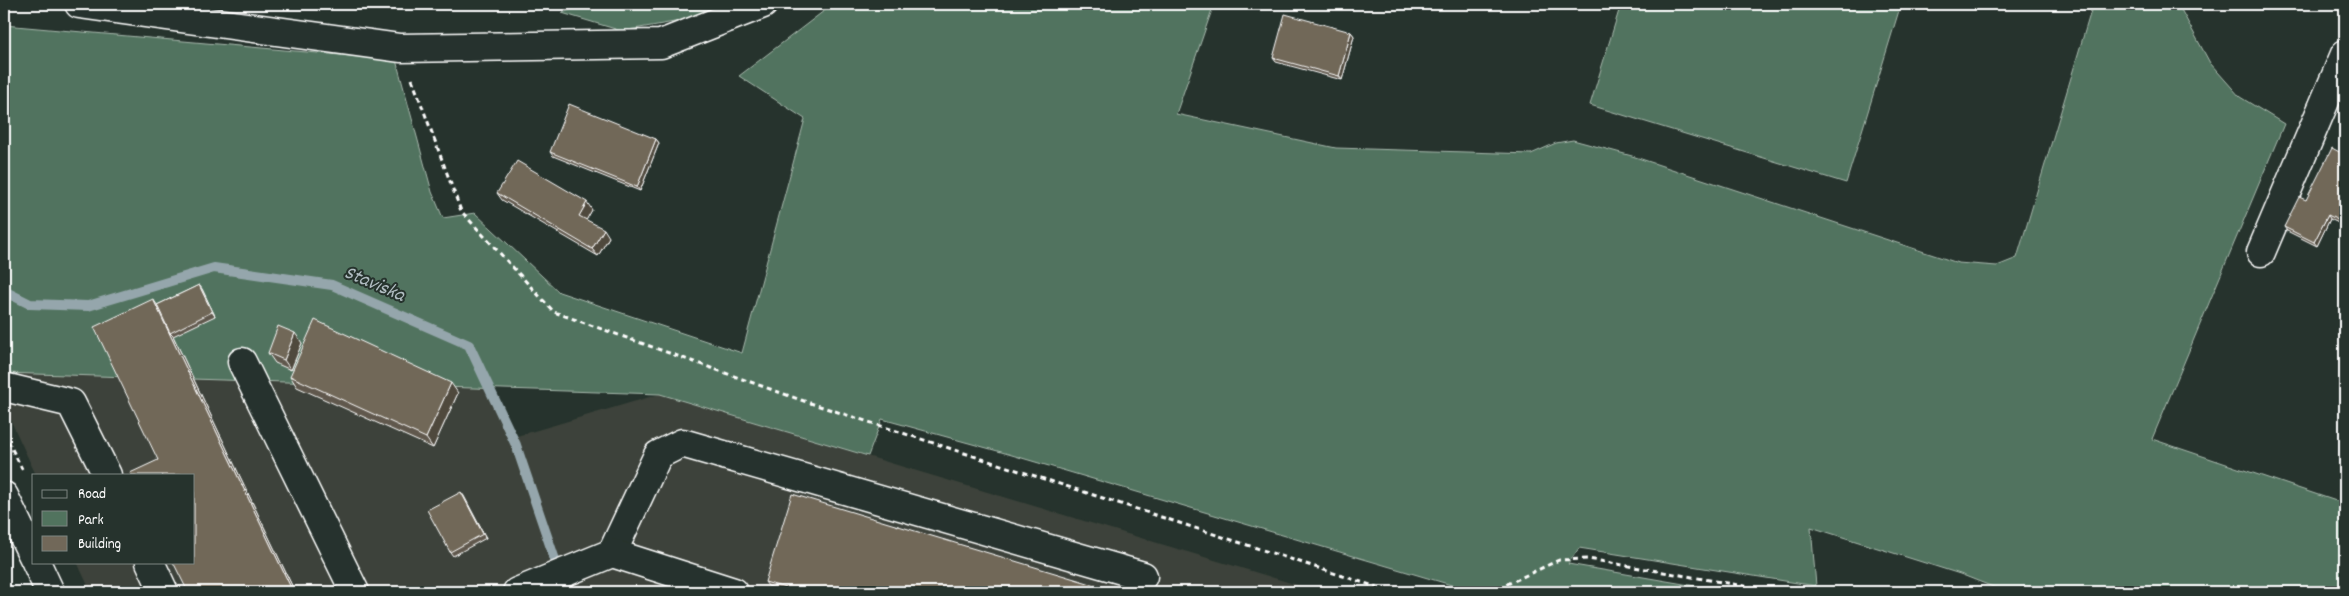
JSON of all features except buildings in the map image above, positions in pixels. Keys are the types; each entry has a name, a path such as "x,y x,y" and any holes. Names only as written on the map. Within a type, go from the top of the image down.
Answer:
{"street":[{"path":"79,4 400,48 661,44 764,4"},
{"path":"2261,252 2345,54"},
{"path":"242,362 355,592"},
{"path":"4,387 72,403 107,474"},
{"path":"601,557 658,455 682,443 1143,576"},
{"path":"4,496 32,554"},
{"path":"520,591 601,557 734,592"},
{"path":"37,564 50,592"},
{"path":"151,564 164,592"}],"path":[{"path":"400,48 460,211 554,312 800,400 1392,592"},
{"path":"4,433 25,477"},
{"path":"1490,592 1560,560 1588,559 1779,592"}],"shaded area":[{"path":"458,349 517,436 660,394 1321,592 91,592 78,564 195,564 195,474 36,474 4,406 4,366"}],"green space":[{"path":"585,4 779,4 622,31 562,13"},
{"path":"833,4 1214,4 1176,114 1336,148 1531,154 1556,143 1573,140 1632,156 1958,263 1997,266 2017,258 2093,4 2178,4 2210,63 2240,97 2284,124 2152,439 2345,504 2345,592 2006,592 1960,574 1811,527 1816,586 1579,548 1568,564 1730,592 1475,592 1005,453 882,419 868,456 660,394 4,373 4,25 396,60 432,192 443,218 475,213 559,292 742,353 805,119 739,76"},
{"path":"1621,4 1901,4 1846,183 1590,105"}],"waterway":[{"name":"Staviska","path":"4,291 30,304 88,306 214,268 332,285 469,345 516,445 566,592"}]}
